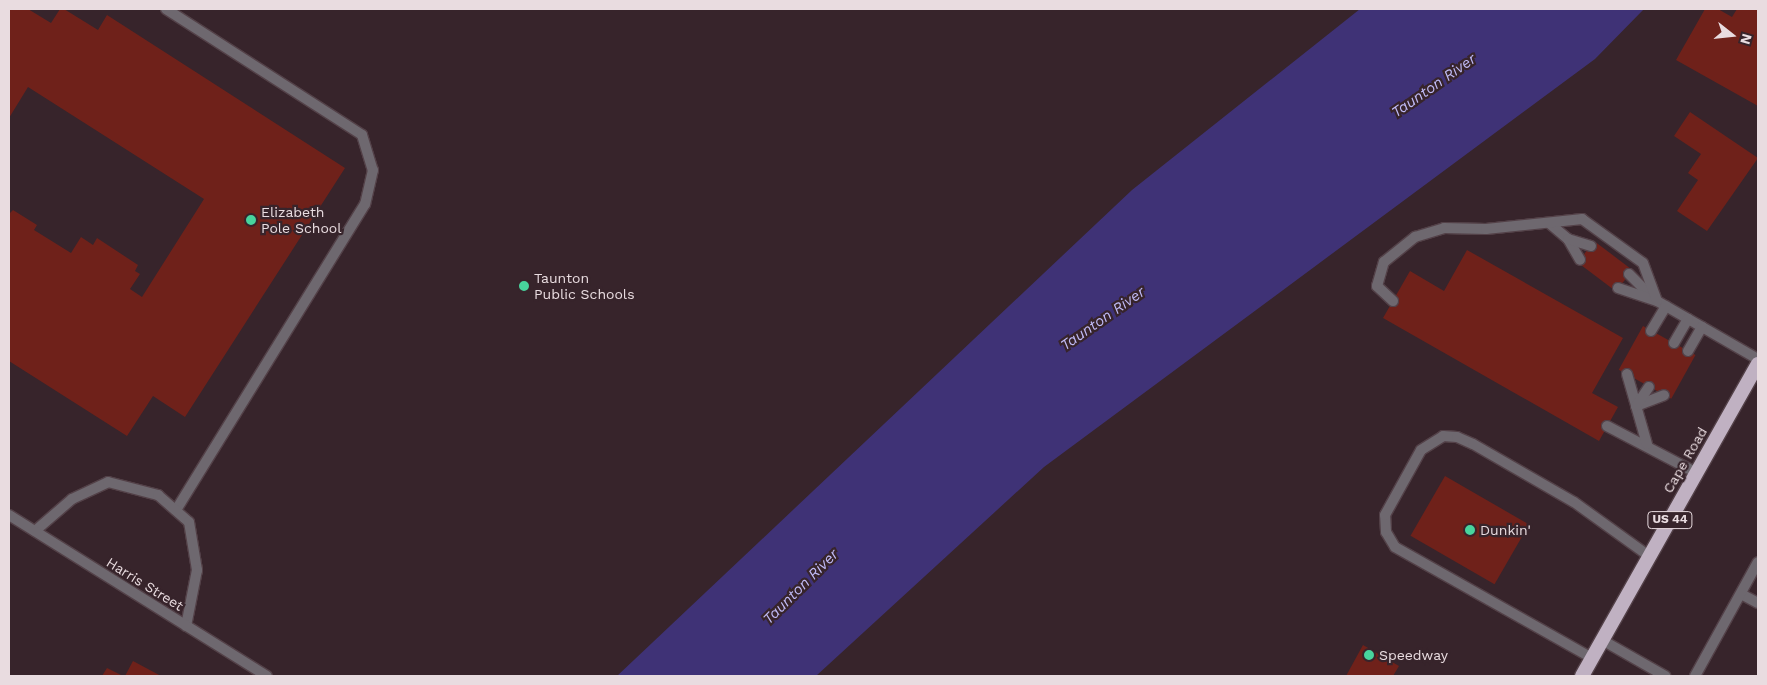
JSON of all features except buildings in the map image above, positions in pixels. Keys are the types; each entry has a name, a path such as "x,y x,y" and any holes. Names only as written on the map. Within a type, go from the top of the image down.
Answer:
{"highway":[{"name":"Cape Road","path":"1582,676 1758,364"}],"street":[{"path":"166,9 362,135 373,170 365,204 176,510"},
{"path":"1393,301 1377,286 1384,262 1415,237 1444,228 1486,230 1582,218 1643,263 1661,304 1651,331"},
{"path":"1549,223 1568,239 1580,260"},
{"path":"1568,239 1591,246"},
{"path":"1630,274 1661,304"},
{"path":"1618,288 1661,304 1758,359"},
{"path":"1674,343 1688,319"},
{"path":"1688,351 1702,327"},
{"path":"1627,374 1647,444"},
{"path":"1636,406 1649,387"},
{"path":"1636,406 1664,394"},
{"path":"1607,426 1647,444 1697,473"},
{"path":"1592,658 1395,547 1386,532 1385,515 1421,450 1444,436 1457,437 1473,444 1574,502 1649,556"},
{"path":"35,532 72,499 108,482 158,495 189,522 197,570 186,626"},
{"name":"Harris Street","path":"9,515 266,676"},
{"path":"1695,676 1758,562"},
{"path":"1741,594 1758,603"},
{"path":"1602,640 1665,676"}],"water":[{"name":"Taunton River","path":"1360,9 1644,9 1595,59 1044,467 816,676 617,676 1132,190"}],"place":[{"name":"Elizabeth Pole School","path":"251,220"},
{"name":"Taunton Public Schools","path":"524,286"},
{"name":"Dunkin'","path":"1470,530"},
{"name":"Speedway","path":"1369,655"}]}
